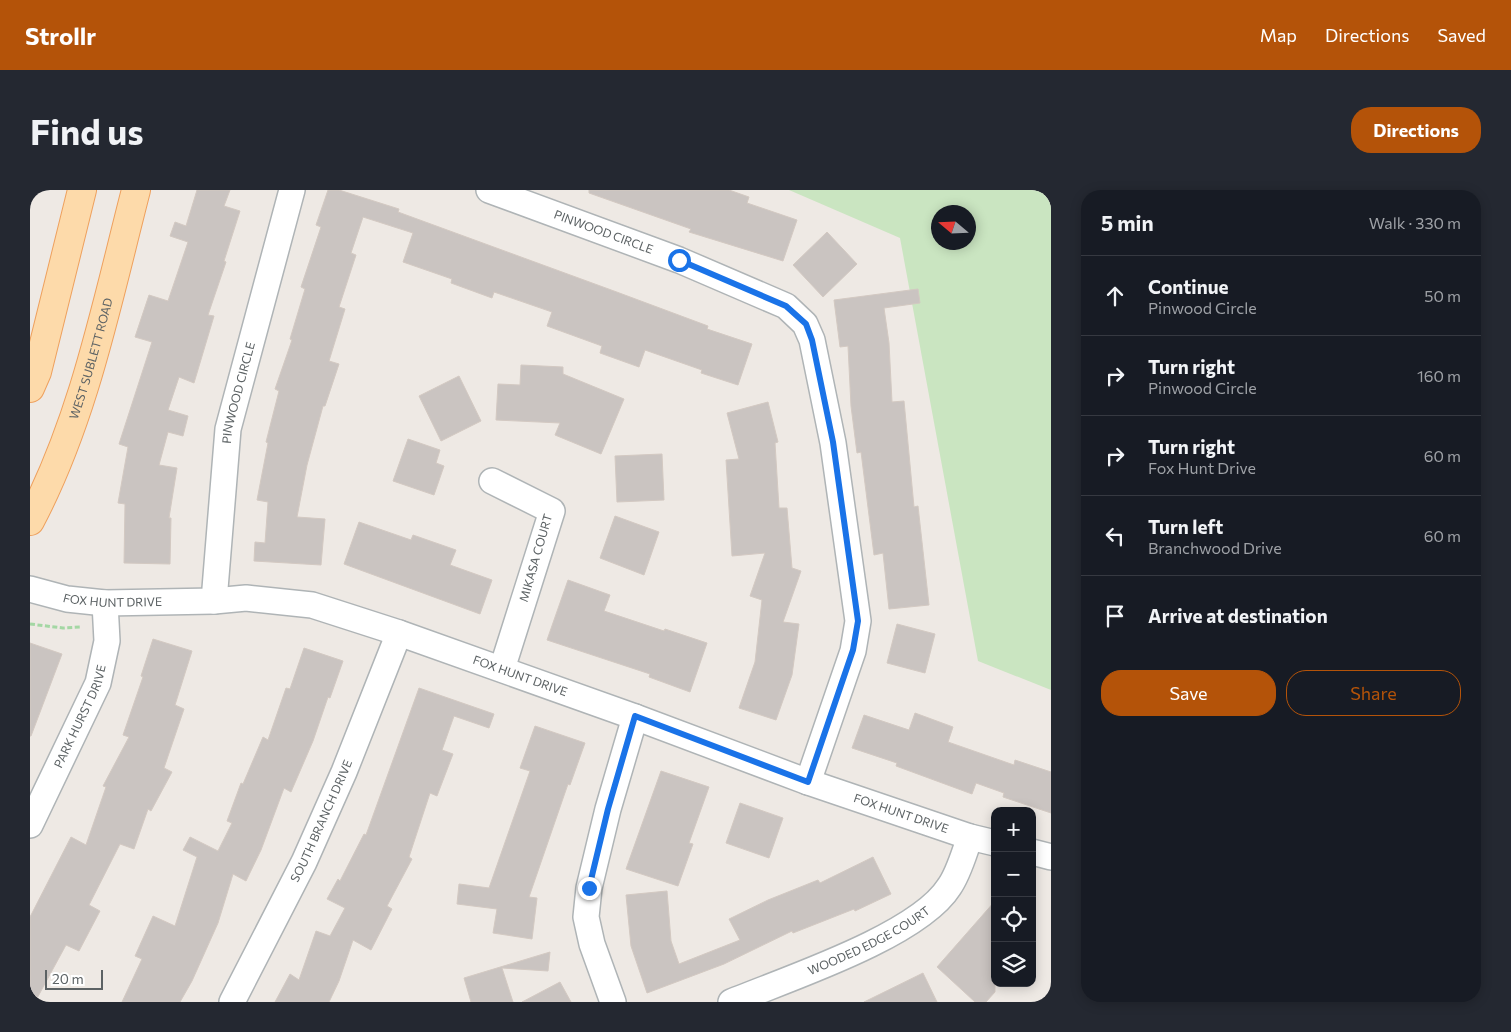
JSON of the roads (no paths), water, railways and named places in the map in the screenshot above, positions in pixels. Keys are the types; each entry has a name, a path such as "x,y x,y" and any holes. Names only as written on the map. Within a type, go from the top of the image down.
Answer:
{"main road":[{"path":"30,388 37,372 82,190"},
{"name":"WEST SUBLETT ROAD","path":"30,522 51,482 87,377 136,190"}],"street":[{"name":"PINWOOD CIRCLE","path":"214,601 228,429 292,190"},
{"name":"PINWOOD CIRCLE","path":"489,190 697,268 786,306 806,324 812,340 833,442 858,621 853,650 808,782"},
{"name":"MIKASA COURT","path":"492,481 552,511 502,669"},
{"name":"FOX HUNT DRIVE","path":"30,589 67,598 105,603 214,601 246,598 312,605 399,633 635,716 808,782 970,837 991,842"},
{"name":"PARK HURST DRIVE","path":"30,825 98,683 107,640 105,603"},
{"name":"SOUTH BRANCH DRIVE","path":"232,1002 304,862 344,772 399,633"},
{"path":"614,1002 592,944 586,917 589,888 608,809 635,716"},
{"name":"WOODED EDGE COURT","path":"731,1002 850,954 904,927 931,908 950,887 970,837"},
{"path":"1036,853 1051,857"}]}
